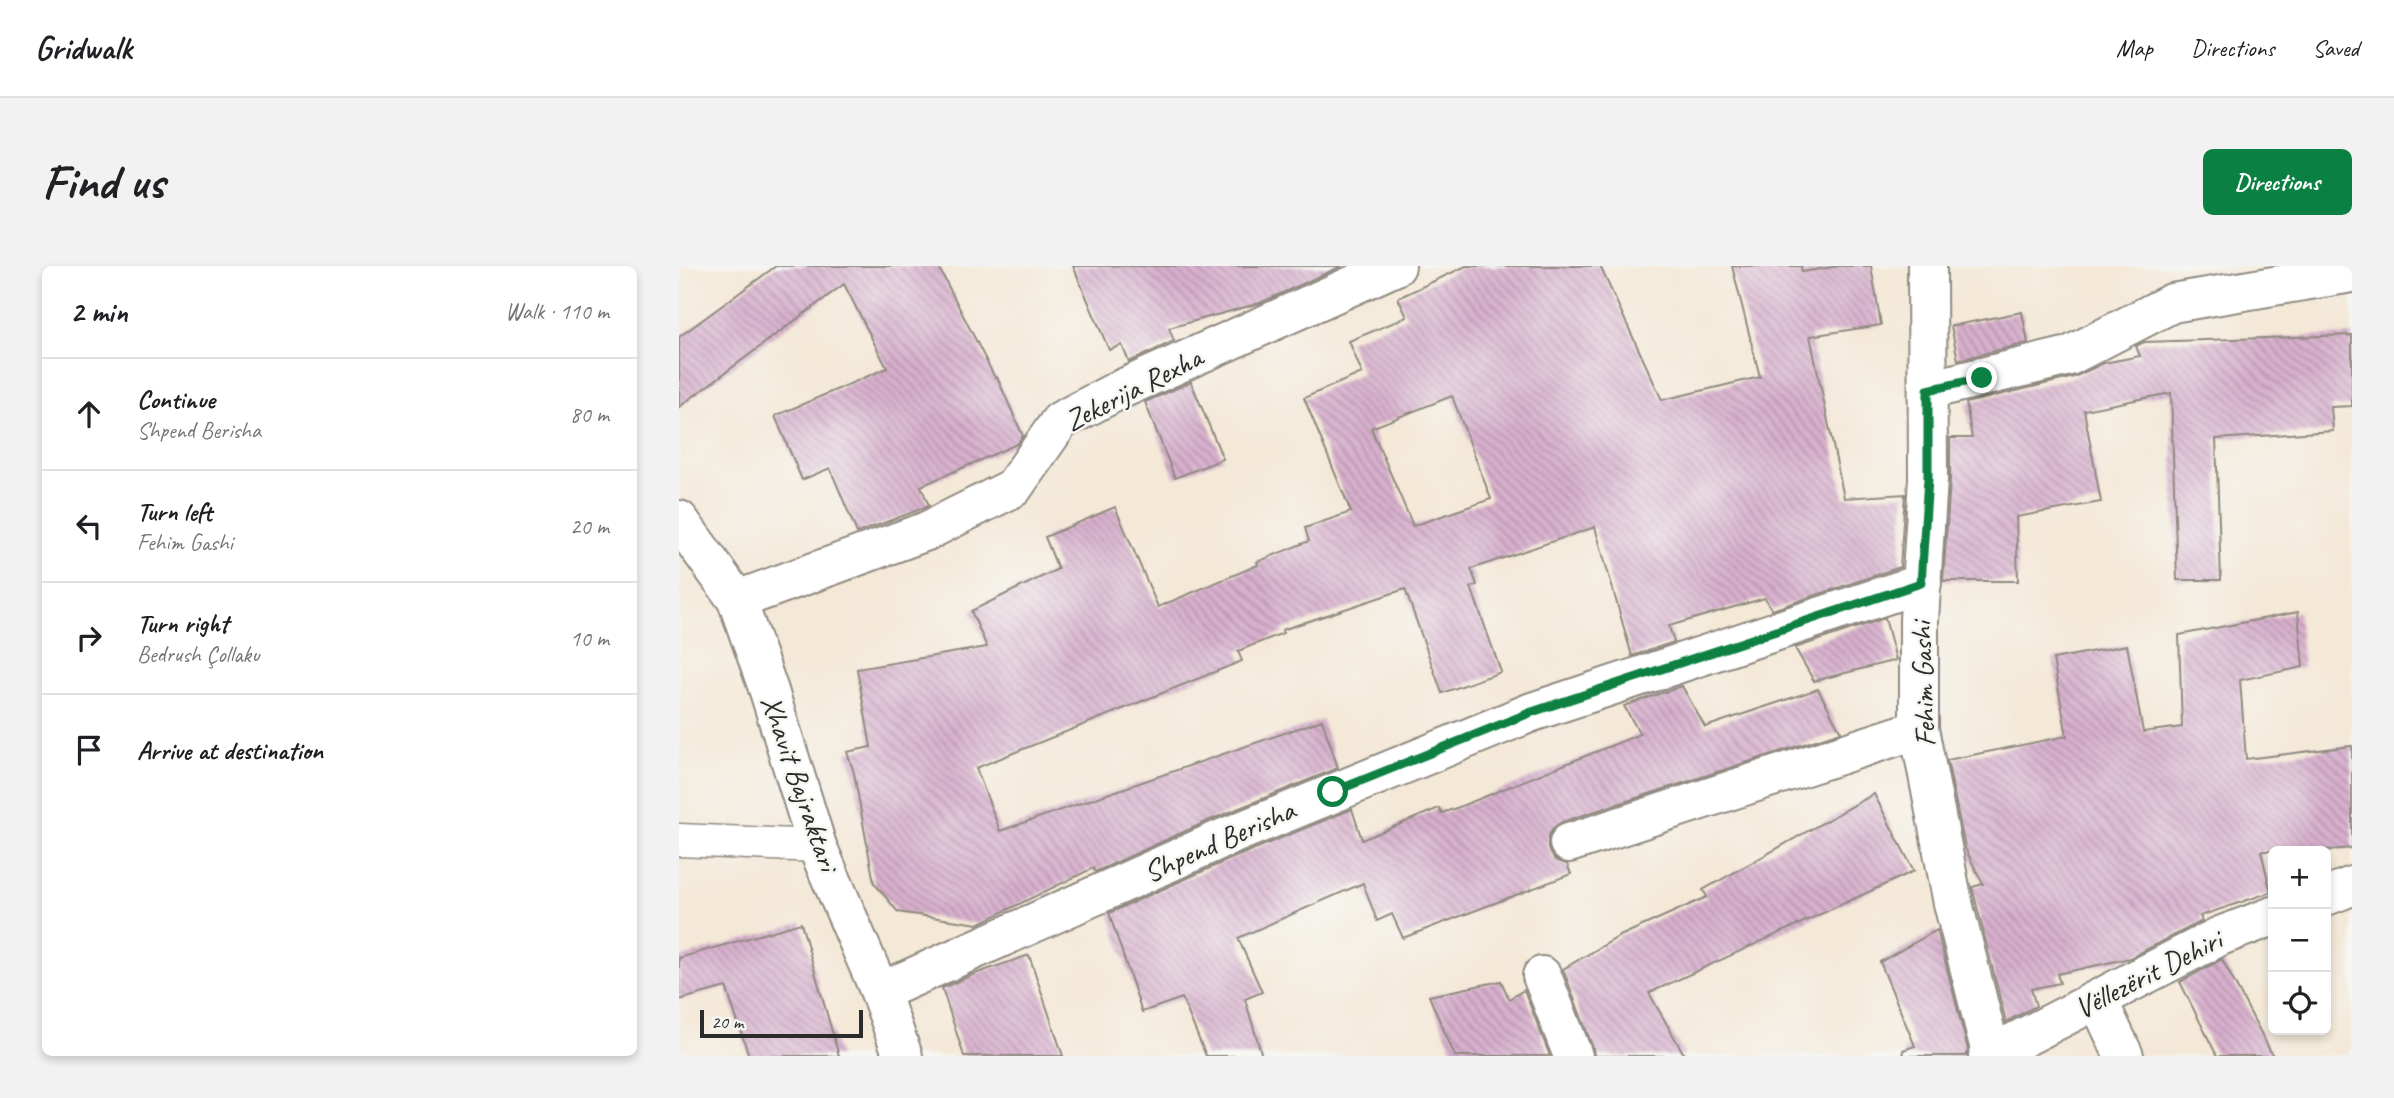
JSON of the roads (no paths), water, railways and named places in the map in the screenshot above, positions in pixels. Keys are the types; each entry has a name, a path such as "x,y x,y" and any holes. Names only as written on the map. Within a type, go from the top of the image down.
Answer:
{"street":[{"name":"Zekerija Rexha","path":"737,600 927,531 1013,488 1060,421 1117,391 1396,266"},
{"name":"Fehim Gashi","path":"1927,266 1928,479 1921,583 1919,729 1953,904 1989,1055"},
{"path":"1928,390 2069,356 2172,303 2352,273"},
{"name":"Xhavit Bajraktari","path":"679,520 737,600 769,691 817,846 852,922 903,1056"},
{"name":"Shpend Berisha","path":"880,992 1219,840 1532,712 1921,583"},
{"path":"1569,844 1919,729"},
{"path":"2331,894 2352,886"},
{"name":"Vëllezërit Dehiri","path":"1989,1055 2220,936 2268,918"},
{"path":"1542,976 1573,1056"},
{"path":"2098,999 2124,1056"}],"lane":[{"path":"679,840 817,846"}]}
